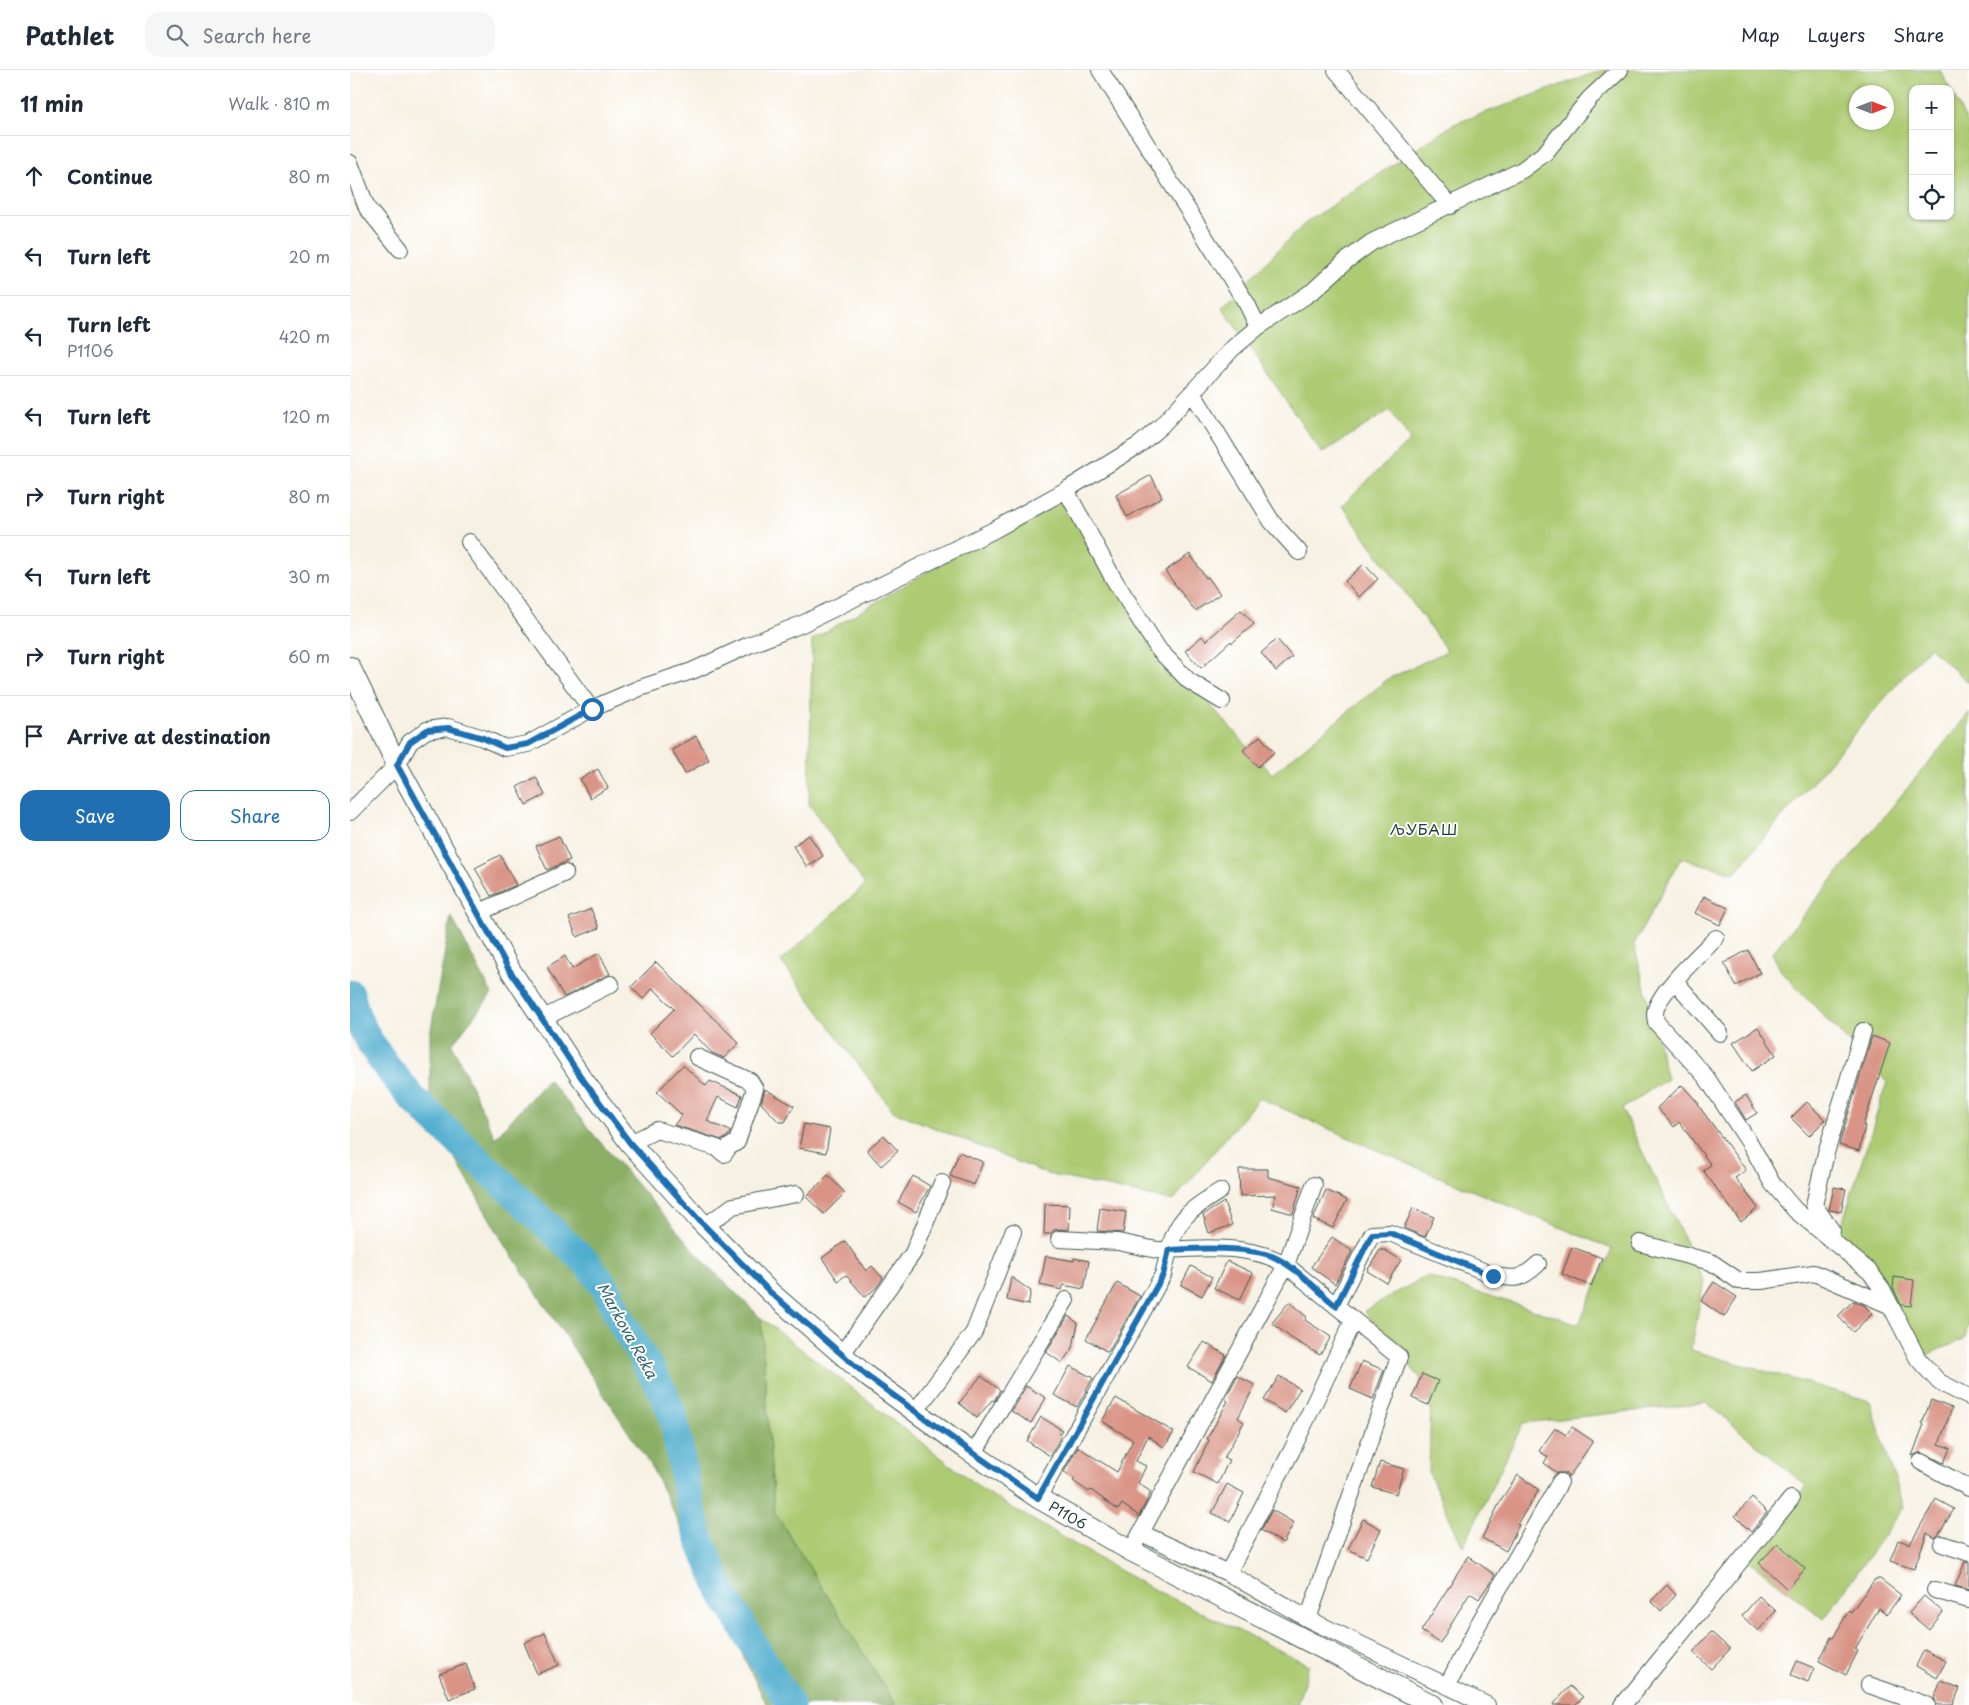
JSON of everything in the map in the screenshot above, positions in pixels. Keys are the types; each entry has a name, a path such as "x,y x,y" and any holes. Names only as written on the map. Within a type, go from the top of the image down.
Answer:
{"main road":[{"name":"P1106","path":"350,668 397,765 508,968 581,1077 630,1143 705,1226 770,1292 868,1377 1038,1498 1131,1551 1433,1705"}],"street":[{"path":"1100,70 1247,304 1258,327"},
{"path":"1336,70 1450,206"},
{"path":"350,812 397,765 410,742 427,730 448,728 483,738 505,748 528,744 592,709 640,688 692,671 749,645 802,624 994,530 1066,490 1139,445 1161,426 1233,348 1258,327 1313,291 1346,261 1372,242 1522,170 1545,153 1590,98 1620,70"},
{"path":"350,163 367,208 400,249"},
{"path":"1192,392 1272,522 1299,552"},
{"path":"1066,490 1112,578 1159,650 1190,681 1222,701"},
{"path":"469,542 592,709"},
{"path":"478,913 565,873"},
{"path":"1716,938 1689,964 1675,981 1658,1005 1654,1014 1656,1022 1706,1077 1752,1145 1772,1182 1795,1210 1870,1272 1891,1306 1918,1359 1940,1382 1969,1397"},
{"path":"1675,981 1720,1033"},
{"path":"542,1019 611,984"},
{"path":"1856,1259 1825,1223 1814,1205 1826,1153 1863,1031"},
{"path":"630,1143 658,1130 717,1148 724,1154 729,1147 737,1142 755,1089 750,1081 697,1057"},
{"path":"842,1354 913,1253 942,1183"},
{"path":"1131,1551 1286,1264 1314,1186"},
{"path":"1038,1498 1163,1275 1173,1234 1189,1211 1220,1191"},
{"path":"705,1226 733,1206 796,1194"},
{"path":"915,1412 974,1332 1013,1232"},
{"path":"1336,1306 1372,1234 1390,1233 1493,1276 1508,1279 1518,1279 1538,1264"},
{"path":"1059,1239 1118,1242 1157,1250 1197,1248 1256,1252 1274,1257 1286,1264 1399,1357 1308,1619"},
{"path":"1640,1242 1710,1262 1739,1282 1761,1282 1814,1273 1891,1306"},
{"path":"974,1454 1066,1300"},
{"path":"1228,1573 1292,1450 1353,1321"},
{"path":"1921,1462 1969,1488"},
{"path":"1447,1686 1478,1625 1560,1482"},
{"path":"1623,1705 1791,1499"},
{"path":"1141,1532 1228,1573 1308,1619 1486,1705"},
{"path":"1942,1544 1969,1553"},
{"path":"1934,1590 1969,1600"},
{"path":"1869,1685 1927,1705"}],"green space":[{"path":"1602,70 1940,70 1948,85 1909,85 1909,220 1954,220 1954,97 1969,126 1969,683 1929,647 1734,873 1681,858 1634,944 1667,1079 1622,1109 1704,1281 1691,1350 1870,1401 1904,1507 1824,1619 1748,1560 1806,1486 1707,1403 1523,1423 1463,1547 1429,1473 1431,1391 1364,1311 1426,1276 1579,1324 1612,1249 1404,1162 1259,1098 1173,1201 1047,1174 893,1111 781,961 865,885 809,804 812,640 1066,490 1113,578 1189,681 1272,774 1388,679 1447,651 1342,505 1410,440 1390,410 1322,453 1222,307 1304,224 1454,124"},
{"path":"1969,713 1969,1324 1964,1339 1918,1359 1891,1306 1836,1243 1887,1082 1781,971 1772,953"},
{"path":"451,916 492,994 452,1044 495,1138 548,1079 708,1266 761,1318 774,1511 896,1705 767,1705 652,1468 502,1240 430,1115 430,1035"},
{"path":"761,1318 987,1493 1141,1583 1309,1665 1297,1705 896,1705 774,1511"}],"building":[{"path":"1151,475 1162,497 1127,517 1116,495"},
{"path":"1190,554 1206,578 1208,577 1220,594 1195,611 1165,571"},
{"path":"1364,564 1378,579 1359,597 1345,581"},
{"path":"1241,610 1254,624 1232,643 1231,641 1201,668 1185,651 1202,636 1206,641"},
{"path":"1277,639 1292,657 1276,671 1261,653"},
{"path":"696,736 709,760 685,774 672,750"},
{"path":"1260,736 1274,752 1258,767 1243,750"},
{"path":"598,769 608,788 590,798 580,779"},
{"path":"536,777 545,795 526,805 517,787"},
{"path":"809,835 823,856 807,867 793,846"},
{"path":"559,836 570,860 547,870 536,846"},
{"path":"500,855 516,885 491,896 475,868"},
{"path":"1704,896 1728,908 1720,925 1695,913"},
{"path":"591,909 599,928 577,937 569,918"},
{"path":"1748,950 1760,973 1736,986 1724,963"},
{"path":"599,953 610,974 564,997 547,967 565,956 572,969"},
{"path":"656,962 739,1043 724,1058 712,1053 694,1034 673,1056 650,1033 674,1009 653,988 643,999 631,987"},
{"path":"1758,1027 1776,1055 1752,1071 1733,1043"},
{"path":"1872,1036 1890,1043 1863,1126 1865,1126 1859,1151 1839,1145"},
{"path":"683,1065 706,1086 710,1081 742,1095 738,1107 718,1097 707,1121 730,1131 729,1135 722,1140 674,1125 682,1115 657,1092"},
{"path":"1682,1085 1699,1104 1746,1170 1735,1178 1758,1208 1741,1222 1703,1170 1711,1165 1679,1122 1674,1127 1657,1108"},
{"path":"765,1089 794,1106 785,1122 779,1122 761,1103"},
{"path":"1746,1095 1757,1113 1746,1120 1735,1102"},
{"path":"1807,1102 1825,1120 1809,1136 1791,1118"},
{"path":"804,1124 830,1129 826,1153 799,1148"},
{"path":"884,1135 898,1151 881,1166 867,1150"},
{"path":"959,1152 983,1162 974,1185 950,1176"},
{"path":"1239,1169 1268,1169 1268,1177 1301,1186 1293,1214 1272,1208 1276,1195 1240,1196"},
{"path":"828,1175 845,1193 824,1214 806,1197"},
{"path":"913,1176 930,1186 916,1212 898,1202"},
{"path":"1834,1187 1846,1189 1841,1212 1829,1210"},
{"path":"1326,1190 1347,1200 1333,1228 1313,1219"},
{"path":"1224,1202 1232,1225 1209,1233 1203,1215"},
{"path":"1045,1204 1070,1205 1069,1230 1059,1229 1054,1230 1050,1234 1044,1234"},
{"path":"1100,1208 1126,1212 1123,1233 1097,1231"},
{"path":"1413,1208 1434,1217 1425,1237 1404,1228"},
{"path":"1332,1237 1352,1251 1335,1284 1311,1267"},
{"path":"845,1241 866,1271 872,1266 883,1278 876,1288 865,1297 846,1275 838,1281 822,1258"},
{"path":"1572,1247 1602,1258 1591,1286 1562,1274"},
{"path":"1380,1250 1385,1250 1401,1260 1387,1283 1367,1271"},
{"path":"1046,1256 1074,1261 1074,1258 1089,1261 1084,1289 1063,1285 1062,1290 1040,1285"},
{"path":"1227,1261 1253,1273 1240,1300 1214,1288"},
{"path":"1191,1266 1212,1277 1202,1296 1181,1285"},
{"path":"1011,1277 1031,1291 1028,1305 1007,1300"},
{"path":"1894,1277 1914,1280 1911,1306 1901,1305 1893,1288"},
{"path":"1714,1282 1737,1297 1724,1317 1701,1301"},
{"path":"1117,1283 1140,1296 1108,1352 1086,1339"},
{"path":"1853,1301 1864,1305 1872,1314 1853,1332 1838,1316"},
{"path":"1289,1302 1307,1317 1305,1320 1331,1337 1320,1355 1291,1338 1272,1323"},
{"path":"1068,1316 1078,1323 1073,1347 1062,1363 1046,1352"},
{"path":"1204,1342 1226,1355 1212,1381 1188,1367"},
{"path":"1362,1361 1384,1370 1373,1399 1350,1389"},
{"path":"1070,1366 1093,1378 1077,1407 1054,1395"},
{"path":"1422,1374 1438,1381 1428,1405 1412,1398"},
{"path":"981,1376 1000,1390 994,1401 992,1400 977,1418 959,1403"},
{"path":"1237,1376 1255,1385 1238,1418 1244,1422 1224,1458 1229,1460 1218,1484 1194,1472 1209,1440 1207,1439 1228,1401 1225,1399"},
{"path":"1279,1376 1300,1389 1285,1413 1264,1400"},
{"path":"1026,1386 1046,1398 1031,1423 1011,1411"},
{"path":"1116,1398 1174,1432 1164,1447 1148,1436 1136,1461 1146,1466 1138,1483 1151,1492 1139,1516 1122,1504 1118,1510 1091,1490 1089,1492 1073,1481 1075,1479 1064,1472 1078,1447 1117,1472 1133,1440 1102,1421"},
{"path":"1931,1400 1952,1408 1939,1444 1950,1448 1944,1463 1921,1452 1912,1456"},
{"path":"1041,1417 1062,1430 1059,1434 1061,1436 1050,1456 1027,1441"},
{"path":"1572,1427 1593,1441 1569,1477 1565,1473 1557,1473 1544,1463 1548,1457 1539,1451 1555,1428 1566,1435"},
{"path":"1380,1462 1404,1469 1396,1494 1372,1487"},
{"path":"1518,1475 1539,1490 1517,1524 1519,1525 1506,1551 1482,1538 1502,1498"},
{"path":"1227,1484 1244,1493 1230,1522 1212,1513"},
{"path":"1752,1498 1767,1512 1751,1532 1735,1516"},
{"path":"1936,1499 1954,1509 1935,1538 1927,1533 1914,1569 1890,1561 1898,1540 1910,1544"},
{"path":"1272,1510 1294,1523 1283,1543 1261,1530"},
{"path":"1363,1519 1381,1529 1367,1558 1348,1549"},
{"path":"1778,1543 1805,1569 1787,1589 1759,1563"},
{"path":"1468,1556 1495,1575 1479,1599 1470,1593 1440,1643 1421,1631"},
{"path":"1965,1562 1969,1563 1969,1590 1955,1586"},
{"path":"1875,1579 1880,1579 1901,1595 1887,1614 1879,1608 1855,1649 1858,1651 1846,1675 1819,1661 1831,1637 1833,1638 1849,1610 1851,1612"},
{"path":"1667,1585 1676,1595 1661,1611 1651,1601"},
{"path":"1759,1596 1776,1611 1758,1631 1742,1616"},
{"path":"1924,1596 1943,1612 1929,1630 1909,1613"},
{"path":"1711,1632 1730,1649 1711,1669 1693,1652"},
{"path":"545,1633 559,1665 537,1674 524,1643"},
{"path":"1924,1650 1946,1661 1937,1678 1916,1666"},
{"path":"1797,1661 1814,1668 1808,1682 1791,1675"},
{"path":"466,1664 475,1689 449,1699 439,1674"},
{"path":"1941,1681 1960,1688 1953,1705 1937,1705 1934,1698"},
{"path":"1570,1686 1583,1697 1575,1705 1553,1705"}],"waterway":[{"name":"Markova Reka","path":"350,994 357,1018 369,1041 385,1065 413,1099 588,1264 607,1290 621,1321 663,1392 674,1419 686,1489 700,1540 722,1592 790,1705"}],"district":[{"name":"ЉУБАШ","path":"1424,828"}],"route":[{"path":"592,709 548,735 528,744 505,748 483,738 448,728 427,730 410,742 397,765 508,968 581,1077 630,1143 699,1220 770,1292 868,1377 1038,1498 1163,1275 1169,1250 1197,1248 1256,1252 1274,1257 1286,1264 1336,1306 1372,1234 1390,1233 1493,1276"}]}
